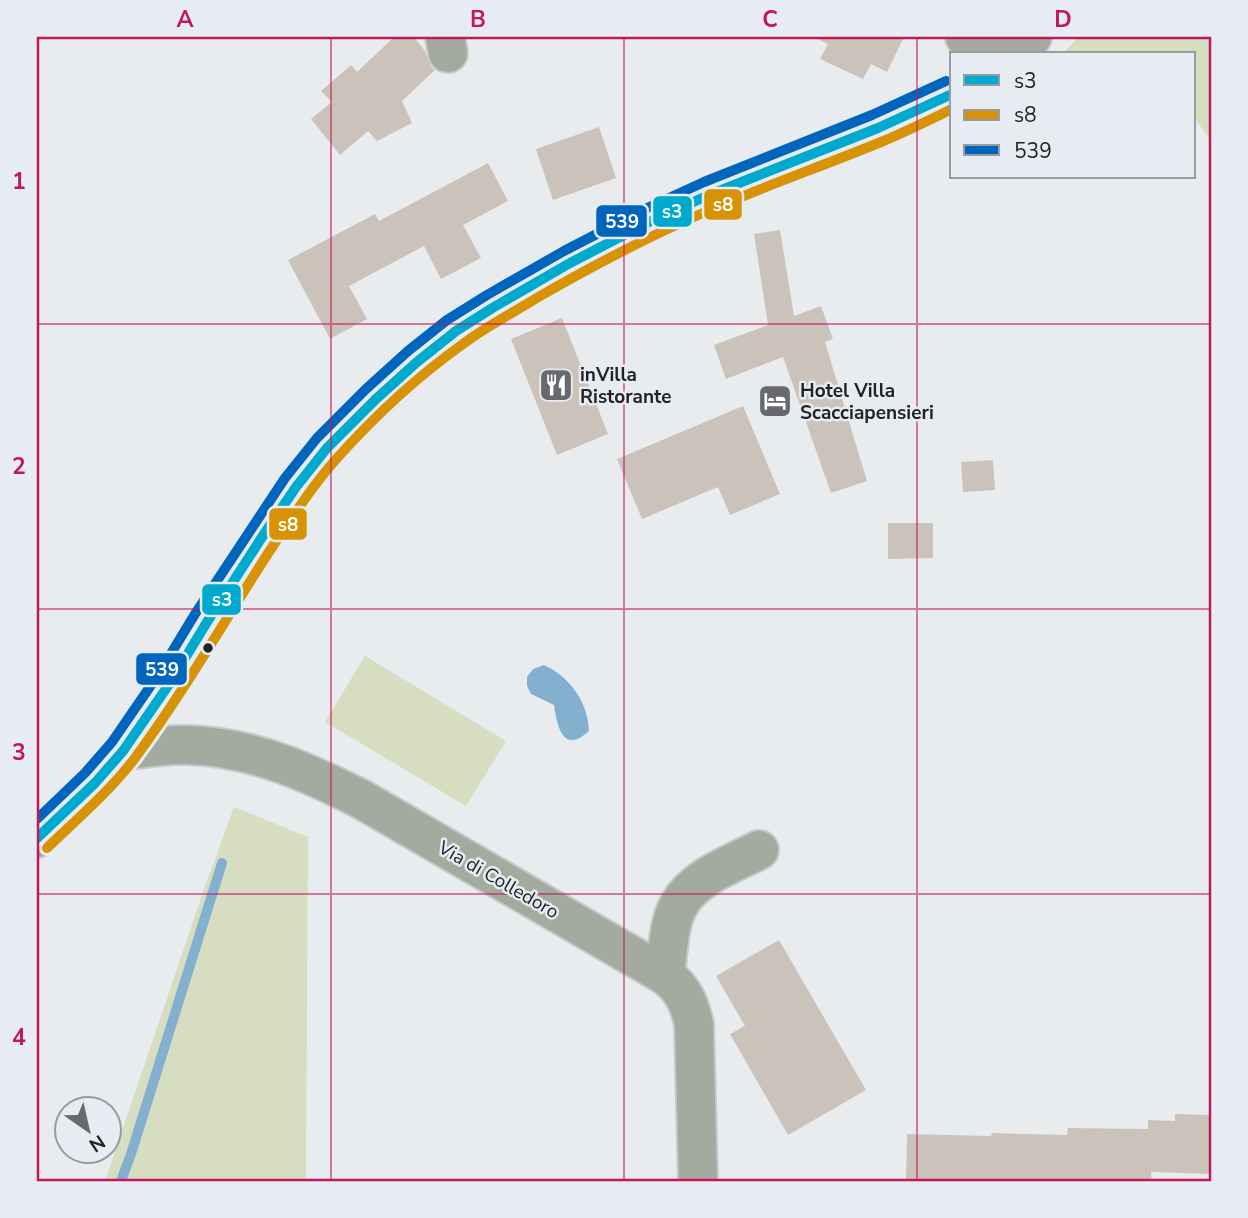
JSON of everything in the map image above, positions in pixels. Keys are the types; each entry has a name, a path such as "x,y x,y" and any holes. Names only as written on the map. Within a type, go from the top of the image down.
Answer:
{"street":[{"path":"965,37 984,52"},
{"path":"1013,52 1032,37"},
{"path":"37,838 86,792 123,751 296,487 327,448 436,346 504,301 649,222 709,195 878,128 950,95"},
{"name":"Via di Colledoro","path":"123,751 167,745 219,748 260,756 311,774 361,799 665,975 678,985 694,1024 698,1181"},
{"path":"665,975 672,925 678,906 710,875 759,850"}],"green space":[{"path":"1079,37 1211,37 1211,141 1196,120 1196,52 1064,52"},
{"path":"365,656 506,741 466,806 325,722"},
{"path":"234,807 308,837 306,1181 105,1181 110,1166 122,1166 122,1131"}],"water":[{"path":"544,665 562,676 581,701 589,731 580,738 567,739 560,729 554,705 531,694 527,686 527,677 533,669"}],"building":[{"path":"394,37 414,37 435,70 402,101 412,123 377,141 368,131 340,155 311,119 332,102 321,91 351,65 357,72"},
{"path":"813,37 904,37 887,72 871,64 863,79 820,59 828,44"},
{"path":"599,127 616,178 553,200 536,149"},
{"path":"488,163 508,201 463,225 481,258 441,279 424,246 349,286 367,319 330,339 288,260 375,214 379,221"},
{"path":"780,230 794,316 821,306 833,339 825,342 867,481 831,493 783,357 726,379 714,345 768,325 754,234"},
{"path":"562,318 608,434 557,455 511,339"},
{"path":"743,406 780,494 730,515 718,487 642,519 617,459"},
{"path":"993,460 995,490 963,492 961,462"},
{"path":"888,523 933,523 933,558 888,559"},
{"path":"779,940 866,1090 788,1135 730,1034 745,1026 716,976"},
{"path":"1175,1114 1211,1115 1211,1174 1151,1172 1152,1181 906,1181 907,1134 1067,1135 1068,1128 1148,1129 1148,1120 1175,1121"}],"waterway":[{"path":"121,1181 222,863"}],"transit line":[{"name":"539","path":"37,819 85,773 112,742 285,478 317,438 408,351 447,320 487,295 643,210 704,182 872,115 946,81"},
{"name":"s3","path":"37,838 95,783 123,751 170,683 264,534 327,448 417,362 456,331 494,307 649,222 709,195 878,128 950,95"},
{"name":"s8","path":"47,848 104,793 135,758 319,480 367,427 430,369 489,326 644,240 733,200 881,142 950,110"}],"place":[{"name":"inVilla Ristorante","path":"556,385"},
{"name":"Hotel Villa Scacciapensieri","path":"775,401"}]}
